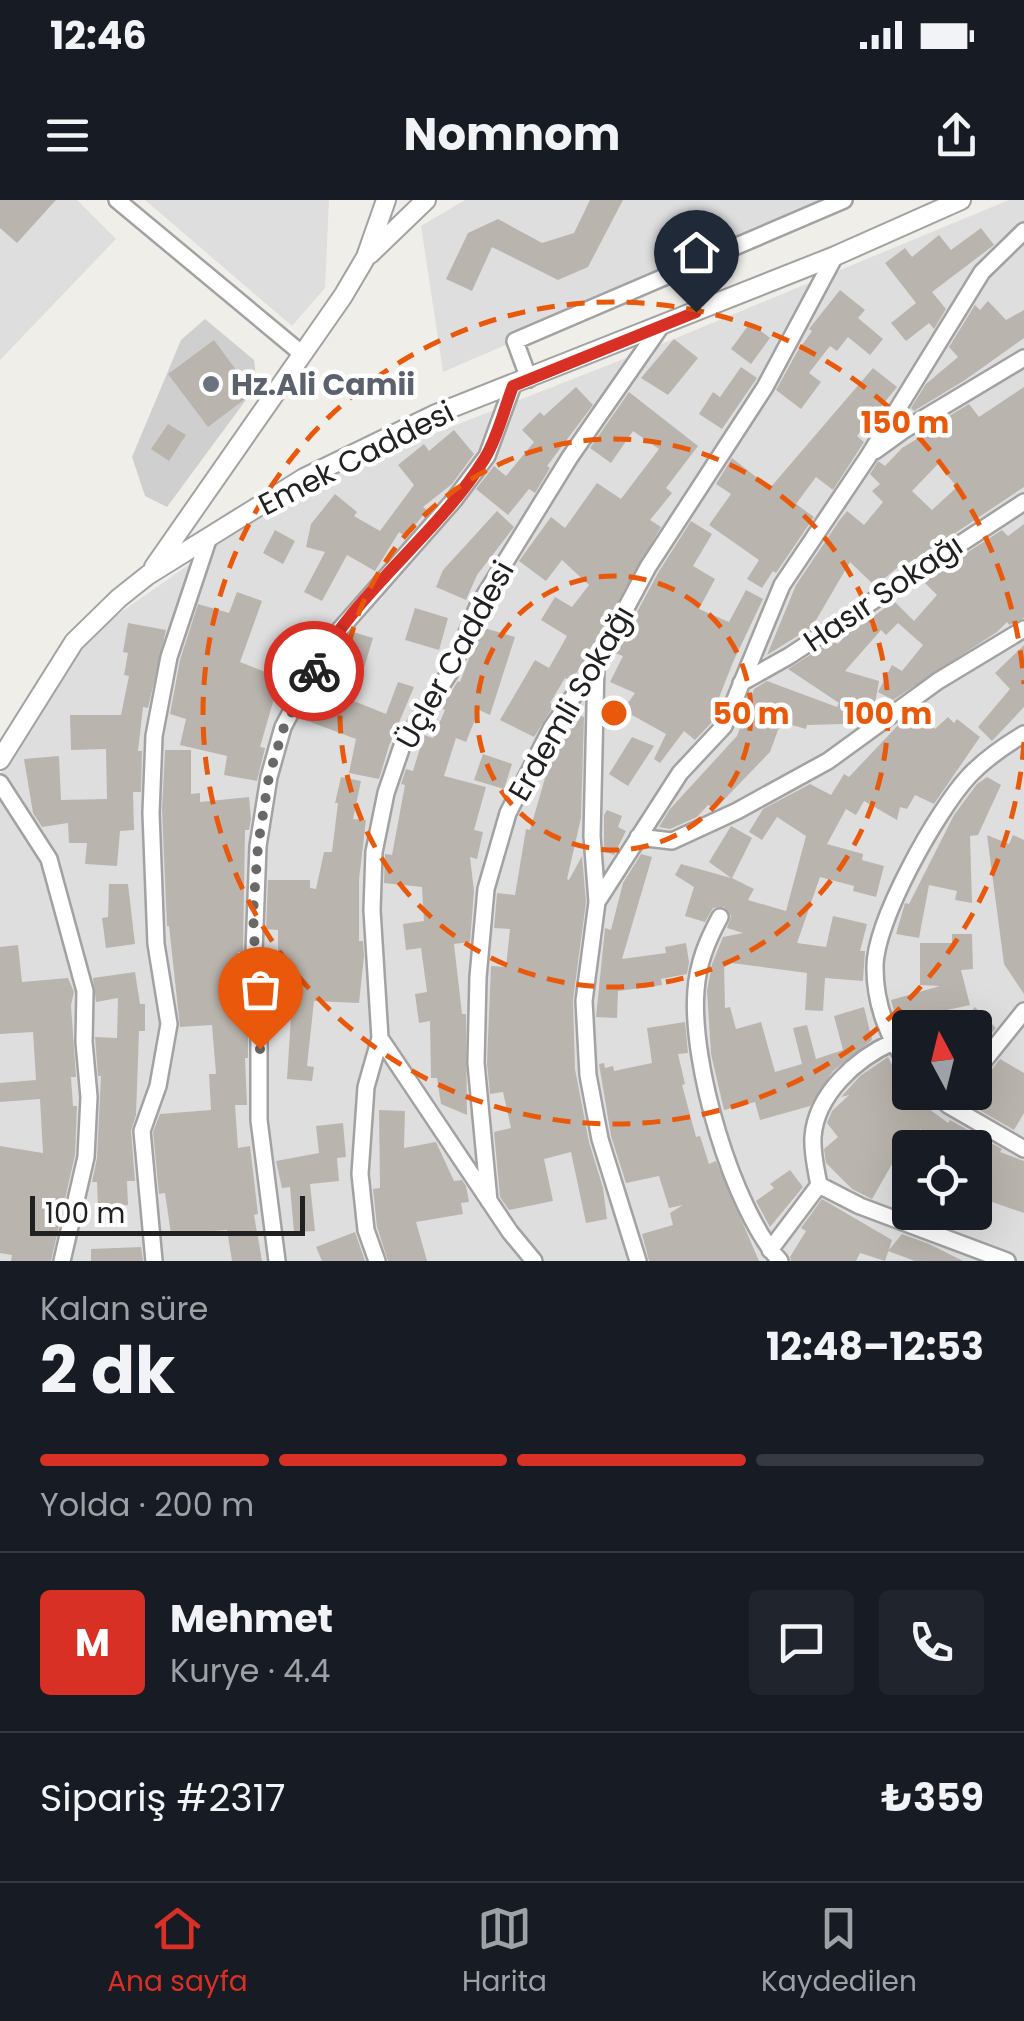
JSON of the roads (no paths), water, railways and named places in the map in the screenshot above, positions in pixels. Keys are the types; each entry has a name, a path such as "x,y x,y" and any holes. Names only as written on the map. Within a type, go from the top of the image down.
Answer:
{"street":[{"path":"116,200 301,353"},
{"path":"366,258 386,200"},
{"path":"148,576 366,258 426,200"},
{"path":"277,1261 259,1120 253,913 258,846 269,776 284,727 328,643 454,500 486,456 521,382 515,341 844,200"},
{"name":"Emek Caddesi","path":"0,760 74,642 119,598 304,478 436,414 835,256 961,200"},
{"path":"598,902 680,774 724,726 782,585 868,457 982,272 1024,231"},
{"name":"Erdemli Sokağı","path":"489,1201 476,1063 478,978 486,890 508,813 552,727 596,664 648,567 765,387 835,256"},
{"name":"Üçler Caddesi","path":"378,1261 366,1230 360,1174 366,1087 380,1038 372,910 374,852 386,792 402,746 452,669 478,606 570,458 661,326"},
{"path":"868,457 904,430 1024,358"},
{"name":"Hasır Sokağı","path":"742,684 1024,502"},
{"path":"154,1261 142,1131 158,1086 169,1024 156,944 151,813 154,736 169,658 210,537"},
{"path":"638,837 672,841 737,811 828,761 938,681 1024,629"},
{"path":"596,664 592,836 598,902 584,1002 588,1076 600,1139 638,1261"},
{"path":"892,1040 881,1012 874,967 888,916 957,790 1002,746 1024,734"},
{"path":"0,783 49,859 85,991 89,1097 86,1157 62,1261"},
{"path":"720,917 704,947 698,972 697,1032 710,1097 734,1176 752,1222 775,1255 819,1184 813,1137 820,1113 860,1059 892,1043"},
{"path":"992,1051 1024,1011"},
{"path":"380,1038 534,1261"},
{"path":"969,1110 1024,1149"},
{"path":"819,1184 860,1206 1007,1261"}],"place":[{"name":"Hz.Ali Camii","path":"211,384"}]}
